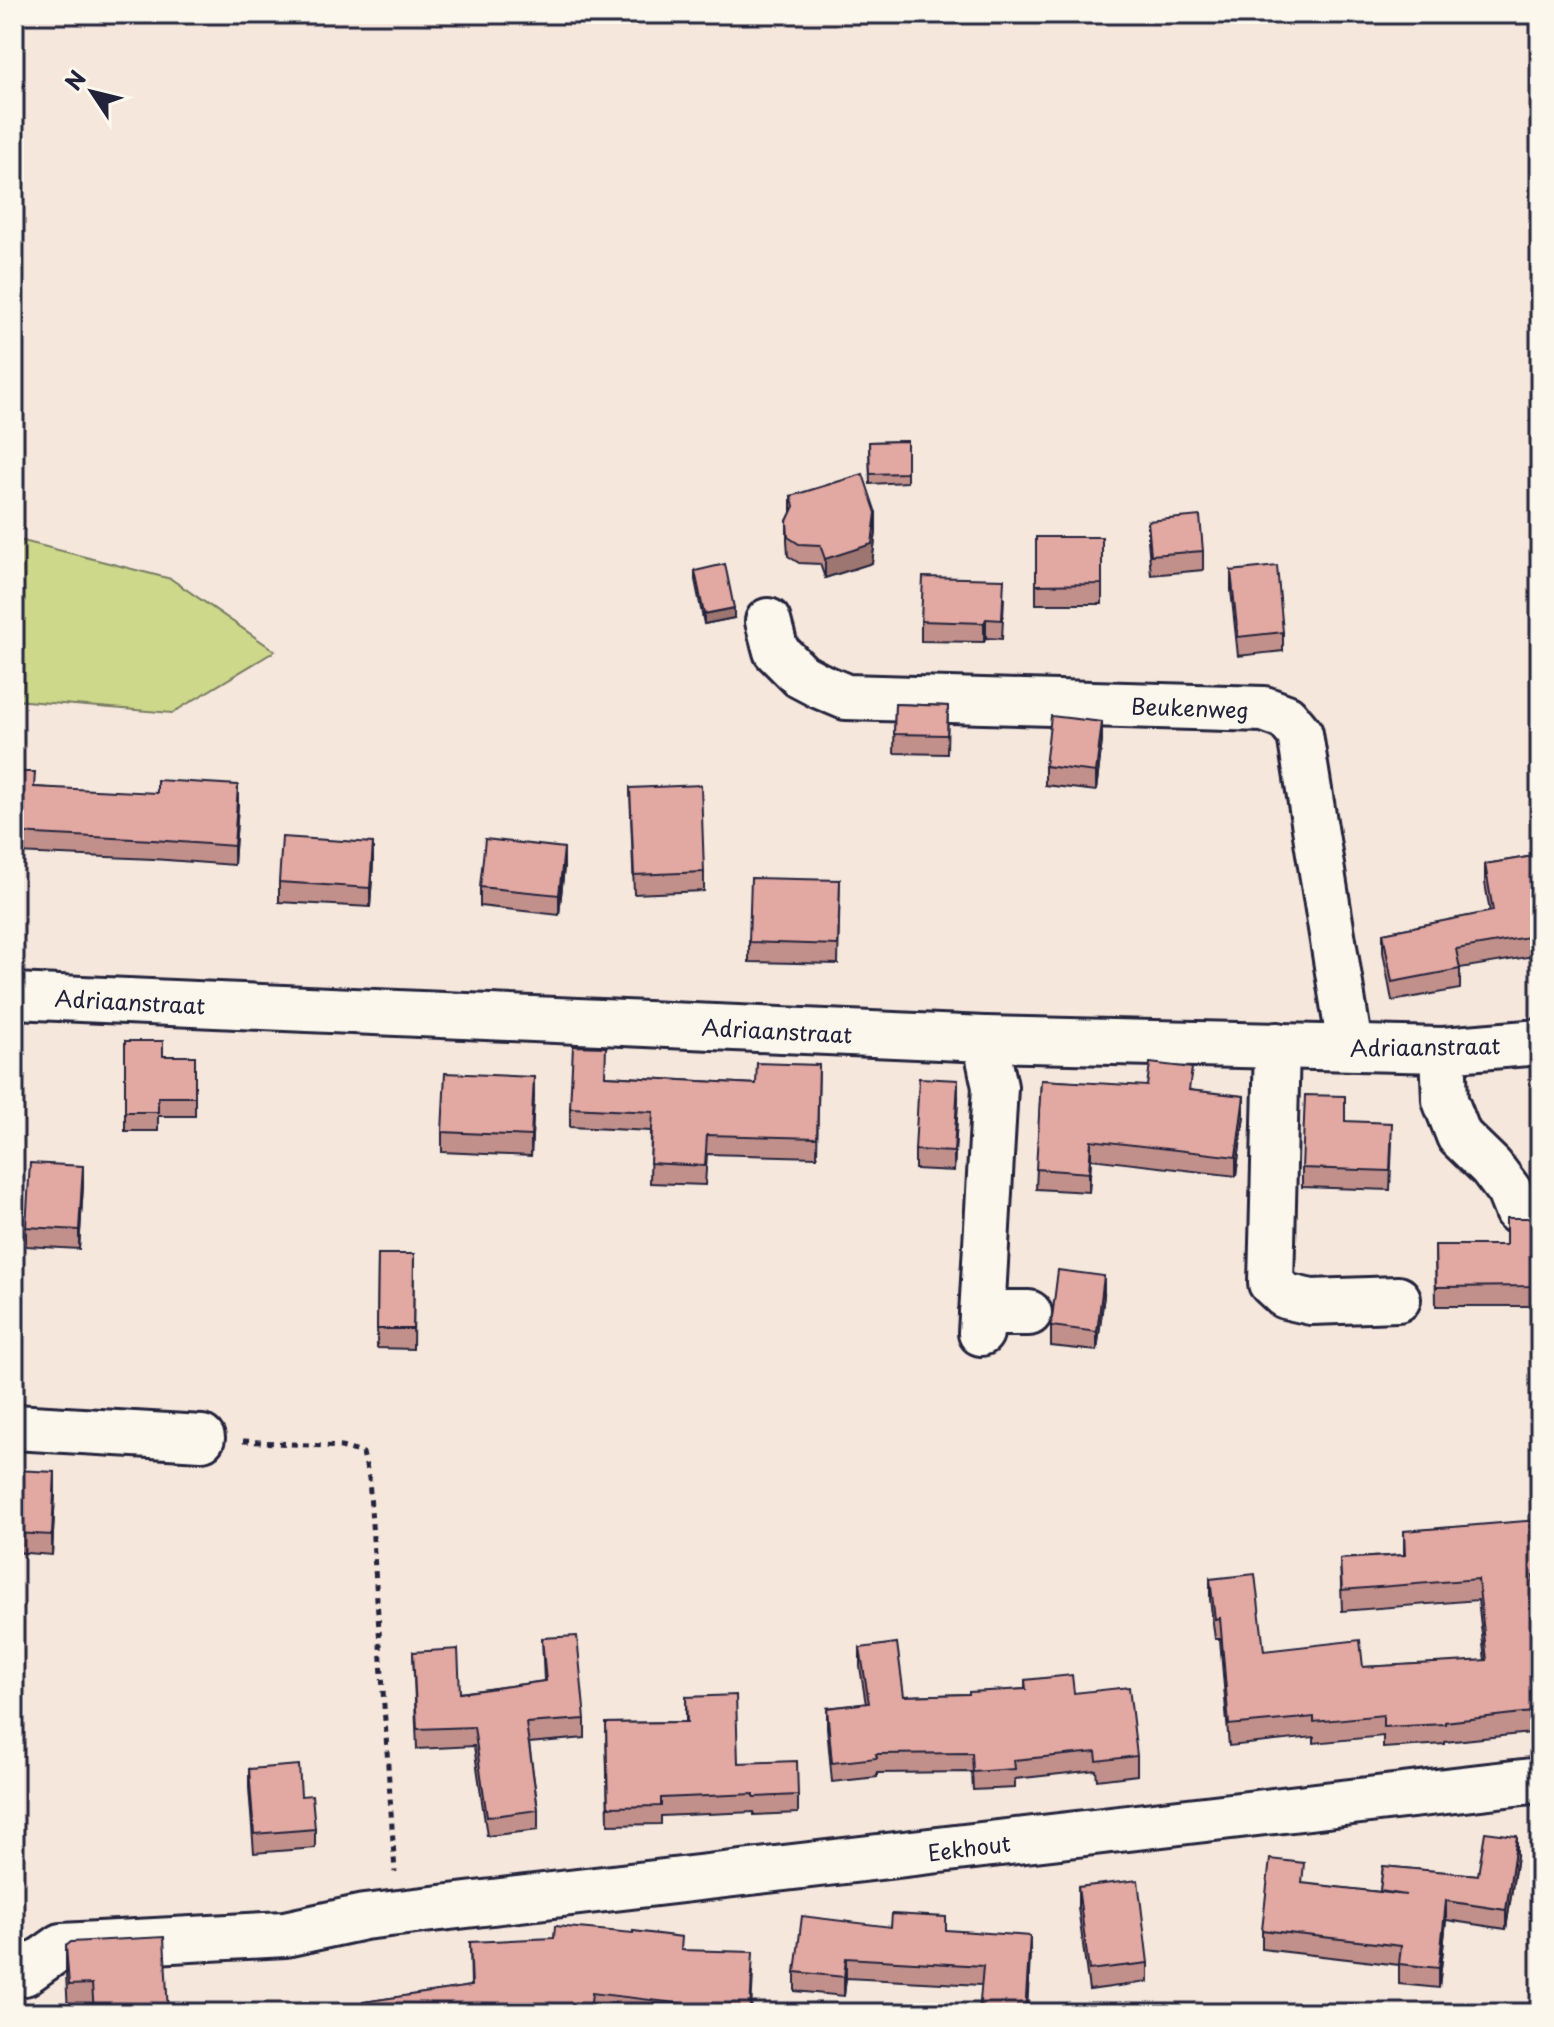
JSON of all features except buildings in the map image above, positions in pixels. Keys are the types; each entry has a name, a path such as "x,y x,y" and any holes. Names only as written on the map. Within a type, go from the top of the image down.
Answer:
{"street":[{"name":"Beukenweg","path":"768,621 776,651 801,676 846,697 1264,709 1286,717 1300,734 1350,1047"},
{"name":"Adriaanstraat","path":"14,996 985,1039 1443,1050 1540,1042"},
{"path":"985,1039 995,1087 981,1323 1029,1313"},
{"path":"1277,1045 1271,1283 1285,1296 1311,1302 1398,1299"},
{"path":"1443,1050 1445,1100 1459,1136 1491,1167 1509,1191 1517,1211"},
{"path":"14,1427 202,1438"},
{"name":"Eekhout","path":"24,1973 62,1946 285,1934 364,1917 1540,1780"}],"path":[{"path":"202,1438 341,1447 363,1453 369,1478 398,1913"}],"green space":[{"path":"14,535 15,539 171,579 275,651 172,713 14,700"}]}
